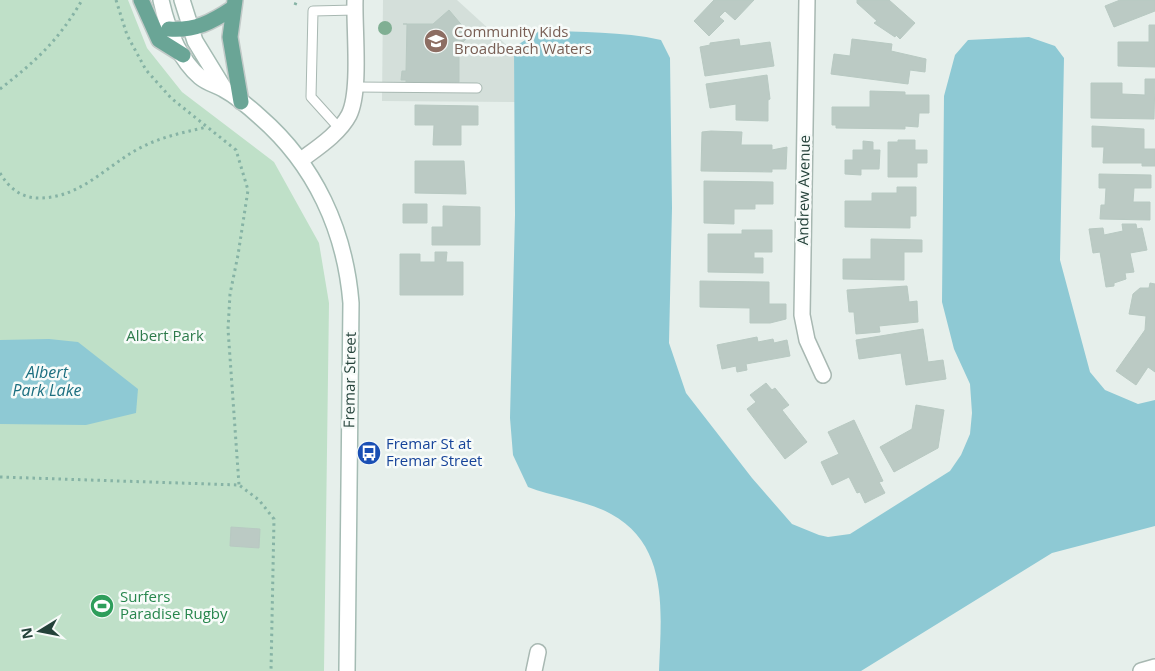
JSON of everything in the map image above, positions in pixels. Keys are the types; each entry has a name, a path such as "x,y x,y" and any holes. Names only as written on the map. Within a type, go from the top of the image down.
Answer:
{"main road":[{"path":"141,0 158,40 183,55"},
{"path":"169,29 190,29 211,22 234,4"},
{"path":"234,4 230,37 241,102"}],"street":[{"name":"Fremar Street","path":"162,0 169,29 183,55 200,76 225,90 241,102 274,130 300,160 330,211 343,250 350,284 347,671"},
{"name":"Fremar Street","path":"182,0 190,29 202,55 225,90"},
{"name":"Andrew Avenue","path":"807,0 802,315 807,340 823,375"},
{"path":"300,160 339,128 348,115 355,87 355,5"},
{"path":"534,671 538,652"},
{"path":"1141,671 1155,667"}],"lane":[{"path":"339,128 312,97 313,11 355,5"},
{"path":"355,87 477,88"}],"path":[{"path":"0,89 35,62 66,27 82,0"},
{"path":"116,0 127,36 146,70 171,98 236,150 248,190 230,294 228,330 239,485"},
{"path":"295,5 298,0"},
{"path":"0,173 8,187 29,198 55,198 76,191 143,146 169,136 207,127"},
{"path":"0,477 239,485 259,500 274,519 271,671"}],"shaded area":[{"path":"383,0 457,0 514,52 515,102 382,101"}],"green space":[{"name":"Albert Park","path":"0,0 128,0 147,48 182,92 274,162 319,243 329,303 324,671 0,671"}],"water":[{"path":"541,30 616,34 661,40 670,58 672,208 669,343 686,393 752,478 792,524 828,537 850,534 950,471 961,455 970,434 972,413 970,384 954,349 942,302 944,96 955,55 968,40 1029,37 1055,46 1064,58 1060,260 1090,372 1105,390 1138,404 1155,400 1155,526 1052,553 861,671 659,671 661,627 658,583 653,563 644,544 630,528 611,514 592,506 528,487 513,455 510,418 515,215 514,52 519,44"},
{"name":"Albert Park Lake","path":"49,339 78,342 138,389 136,413 86,425 0,424 0,340"}],"building":[{"path":"714,0 754,0 735,20 725,11 719,17 724,21 709,36 694,21"},
{"path":"857,0 889,0 915,23 900,39 874,23 877,21 857,3"},
{"path":"1120,0 1155,0 1155,11 1114,27 1105,6"},
{"name":"Community Kids Broadbeach Waters","path":"449,10 470,35 459,46 459,82 406,82 406,80 401,80 402,71 406,71 407,24 433,24"},
{"path":"1149,25 1155,25 1155,67 1118,66 1118,42 1149,42"},
{"path":"739,39 740,46 770,42 774,66 705,76 700,47 710,45 710,43"},
{"path":"852,39 892,44 891,51 926,59 925,72 910,70 908,84 831,74 834,54 850,56"},
{"path":"767,75 770,99 768,100 768,121 736,120 736,104 710,108 706,84"},
{"path":"1145,79 1155,79 1154,119 1091,118 1091,83 1122,83 1122,94 1145,95"},
{"path":"870,91 905,92 905,95 929,95 929,113 919,113 918,127 905,126 905,129 836,128 836,125 832,125 832,107 870,107"},
{"path":"415,105 478,106 478,125 461,125 461,145 433,145 434,125 415,125"},
{"path":"1092,126 1144,129 1144,149 1155,149 1155,166 1142,166 1142,163 1103,163 1104,147 1092,147"},
{"path":"702,132 742,132 741,145 772,145 772,150 787,147 786,169 772,169 772,172 701,171"},
{"path":"898,140 915,140 915,150 927,150 927,163 917,163 917,177 888,177 888,142 898,142"},
{"path":"863,141 873,142 873,150 880,150 879,169 861,169 861,175 845,174 845,160 853,160 853,150 863,150"},
{"path":"415,161 464,161 466,194 415,193"},
{"path":"1099,174 1151,175 1151,188 1134,188 1133,202 1150,202 1150,220 1100,219 1101,205 1105,205 1106,188 1099,188"},
{"path":"704,181 773,182 773,204 755,204 755,209 734,209 734,224 704,223"},
{"path":"897,187 916,187 916,216 910,216 910,228 845,227 845,201 872,201 872,193 897,193"},
{"path":"403,204 427,204 427,223 403,223"},
{"path":"443,206 480,207 480,245 432,245 432,227 443,227"},
{"path":"1122,224 1136,224 1137,229 1142,228 1147,250 1130,253 1134,272 1125,273 1126,279 1114,283 1114,286 1106,287 1100,252 1093,253 1089,229 1103,228 1104,235 1123,231"},
{"path":"742,230 772,230 772,252 754,252 754,258 763,258 763,273 708,272 708,234 742,234"},
{"path":"871,239 922,240 922,252 904,252 904,280 843,279 843,259 871,259"},
{"path":"435,252 447,252 446,262 463,262 463,295 400,295 400,254 420,254 420,262 435,262"},
{"path":"700,281 769,282 769,304 786,304 786,319 770,323 750,323 750,308 700,307"},
{"path":"1150,283 1155,284 1155,372 1148,367 1136,385 1116,371 1145,330 1146,316 1129,314 1133,294 1140,288 1149,288"},
{"path":"907,286 909,302 917,301 918,322 879,326 880,332 856,334 854,312 849,312 847,290"},
{"path":"923,329 928,362 943,360 946,379 906,385 901,353 859,359 856,340"},
{"path":"757,337 758,342 773,339 774,343 787,340 790,356 746,364 747,370 737,372 736,366 722,369 717,345"},
{"path":"766,383 772,390 775,388 789,405 782,410 807,442 785,459 747,409 756,402 750,395"},
{"path":"916,405 944,410 938,448 894,472 880,447 912,429"},
{"path":"854,420 883,481 879,482 885,493 865,503 860,492 857,493 849,477 832,485 821,462 839,454 828,432"},
{"path":"231,527 260,529 259,548 230,546"}],"place":[{"name":"Community Kids Broadbeach Waters","path":"436,41"},
{"name":"Fremar St at Fremar Street","path":"369,453"},
{"name":"Surfers Paradise Rugby","path":"102,606"}]}
